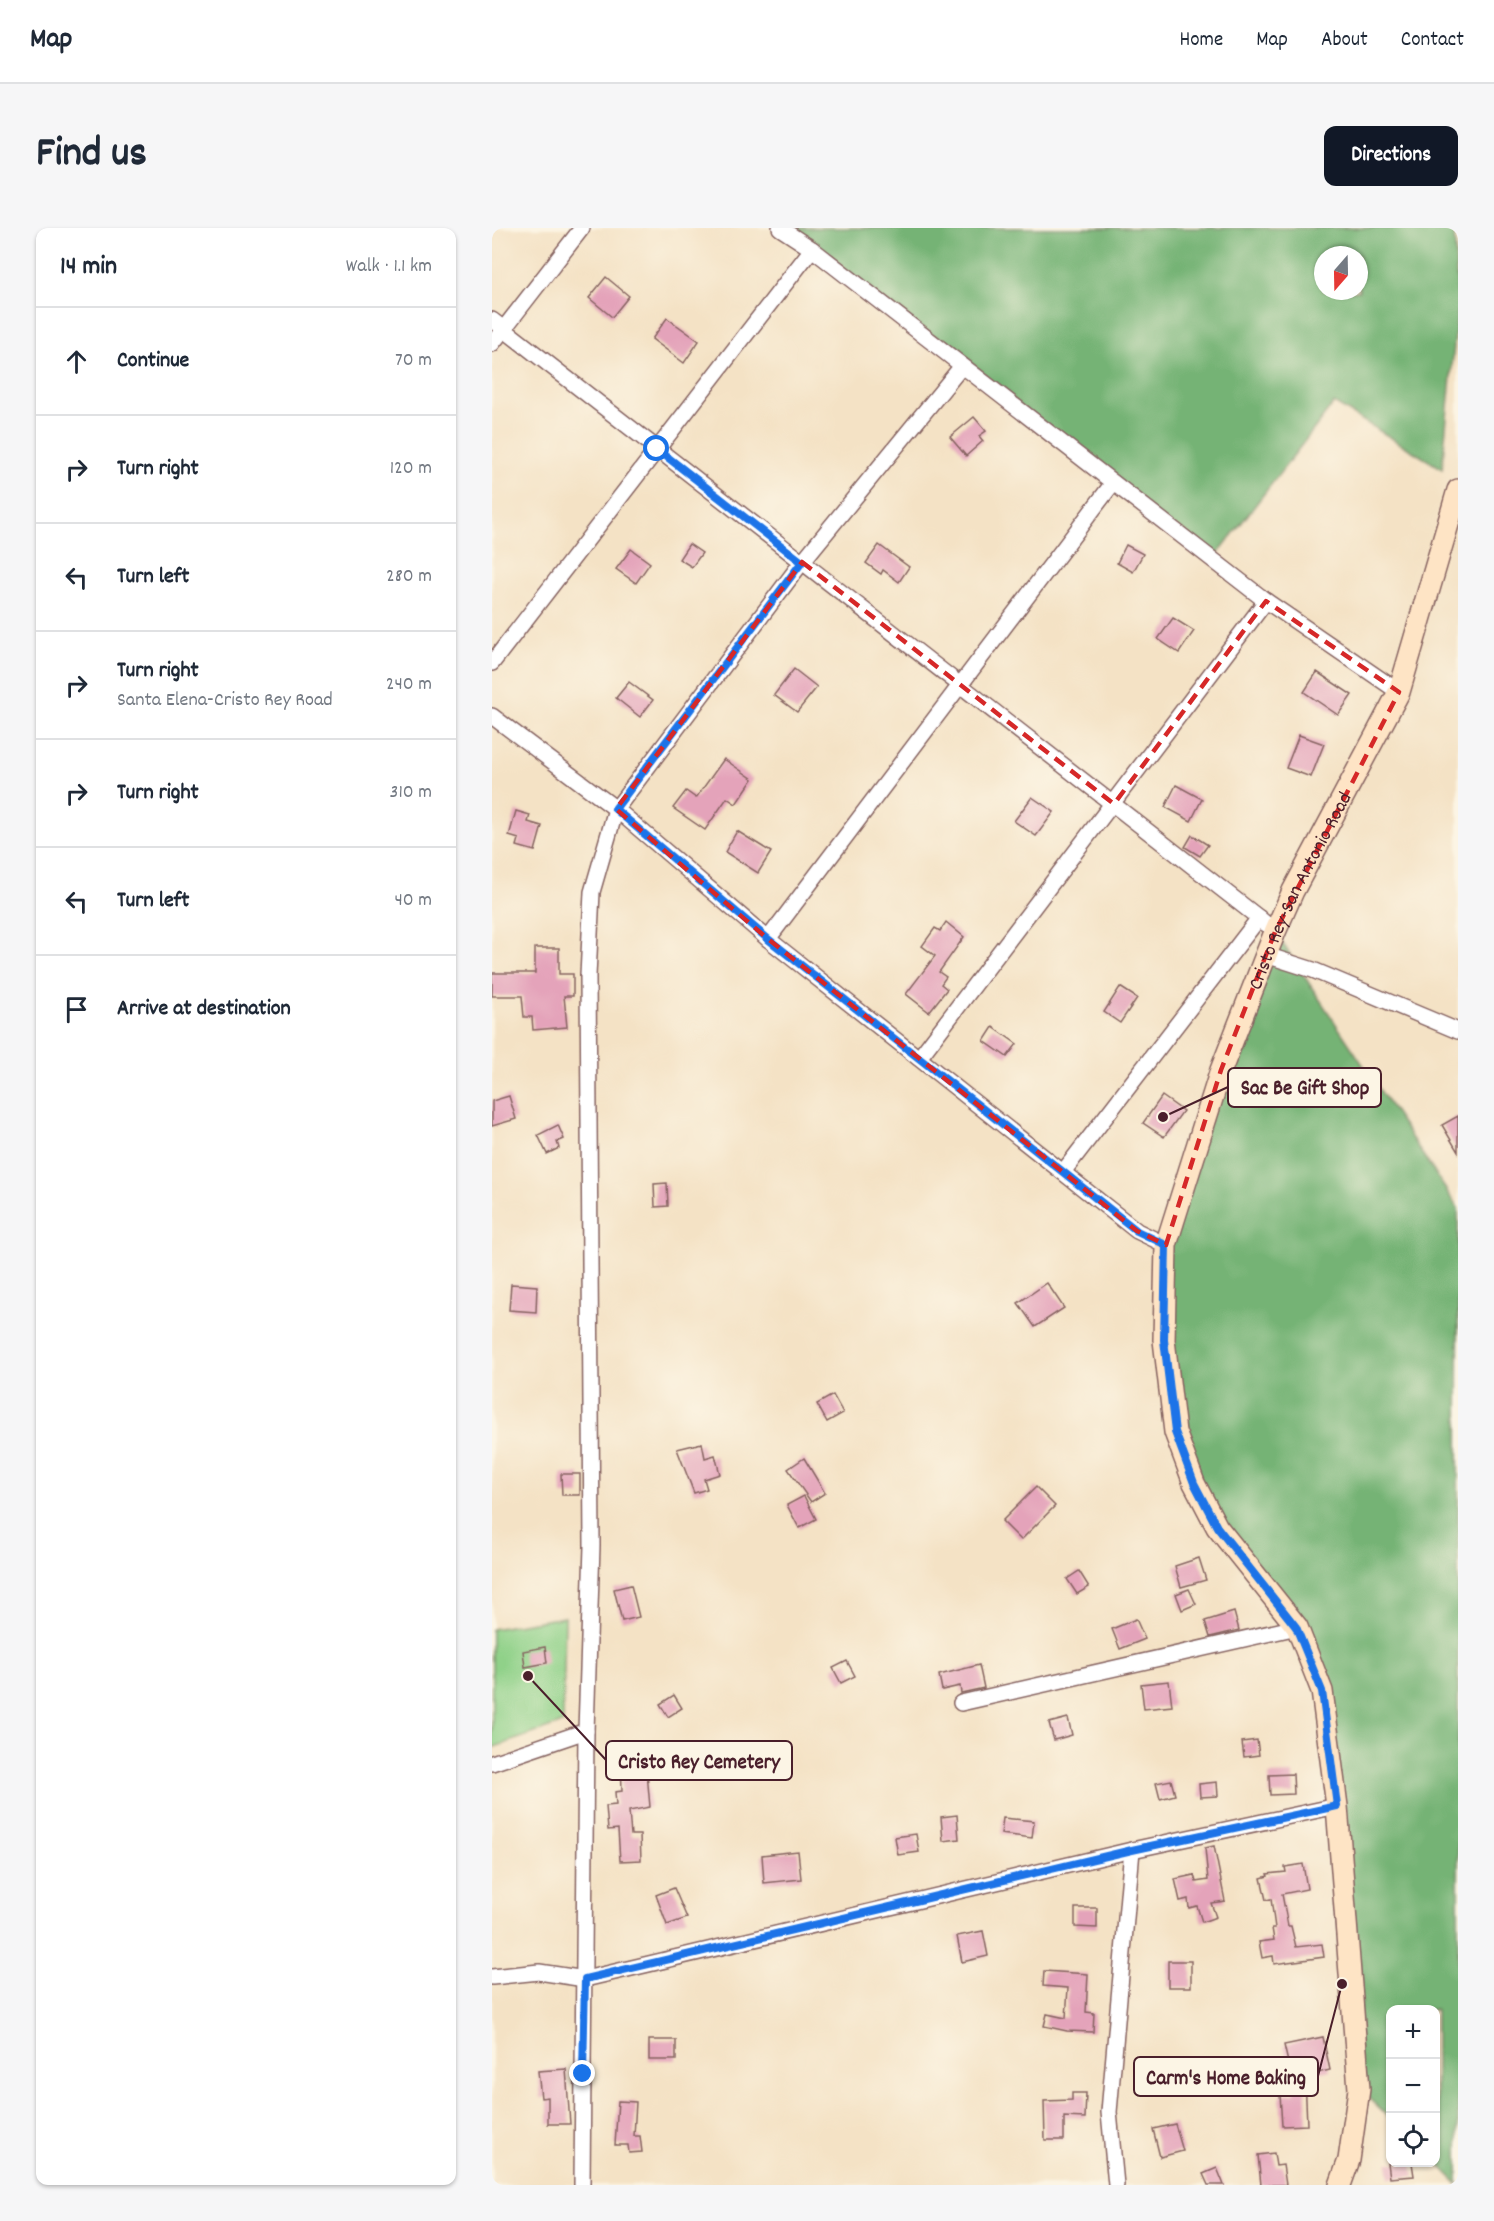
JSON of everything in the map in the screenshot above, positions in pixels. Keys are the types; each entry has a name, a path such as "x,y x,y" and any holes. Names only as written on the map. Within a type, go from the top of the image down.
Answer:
{"main road":[{"name":"Cristo Rey-San Antonio Road","path":"1340,2185 1349,2160 1359,2089 1337,1806 1322,1691 1296,1627 1217,1527 1194,1483 1175,1432 1164,1340 1166,1245 1221,1070 1266,955 1267,925 1293,891 1399,692 1458,490"}],"street":[{"path":"492,344 498,325 582,228"},
{"path":"780,228 812,249 1266,601 1399,692"},
{"path":"492,663 812,249"},
{"path":"498,325 1267,925 1063,1172"},
{"path":"582,2185 586,1731 592,1546 588,976 592,892 615,809 802,562 962,366"},
{"path":"768,939 1113,483"},
{"path":"919,1058 1266,601"},
{"path":"492,716 615,809 768,939 1137,1231 1166,1245"},
{"path":"1266,955 1313,970 1458,1031"},
{"path":"961,1703 1296,1627"},
{"path":"492,1763 586,1731"},
{"path":"492,1977 539,1972 585,1979 1132,1850 1337,1806"},
{"path":"1116,2185 1110,2112 1132,1850"}],"highlighted area":[{"path":"802,562 1114,804 1266,601 1399,692 1275,932 1221,1070 1166,1245 1137,1231 768,939 616,809"}],"green space":[{"path":"785,228 1454,228 1458,305 1442,469 1334,403 1213,560"},
{"path":"1275,932 1458,1208 1458,2184 1440,2166 1440,2005 1386,2005 1386,2115 1359,2089 1322,1691 1296,1627 1217,1527 1175,1432 1166,1245"},
{"path":"565,1617 563,1723 492,1748 492,1629"}],"building":[{"path":"606,277 629,296 612,317 589,298"},
{"path":"667,318 699,341 684,363 652,339"},
{"path":"974,417 986,431 979,436 983,441 966,456 950,437"},
{"path":"689,544 702,553 692,567 679,559"},
{"path":"879,545 909,567 899,582 883,570 881,574 866,563"},
{"path":"1126,545 1143,554 1133,572 1117,563"},
{"path":"631,549 650,563 636,583 616,569"},
{"path":"1173,618 1194,631 1179,653 1158,639"},
{"path":"794,669 817,687 797,712 774,695"},
{"path":"1317,672 1352,695 1338,715 1304,692"},
{"path":"629,682 653,700 640,717 616,698"},
{"path":"1299,735 1324,744 1311,777 1286,768"},
{"path":"724,759 753,779 736,804 727,798 705,830 673,808 686,791 696,798"},
{"path":"1176,785 1202,799 1191,821 1165,807"},
{"path":"1032,797 1054,812 1036,836 1014,821"},
{"path":"516,811 530,815 528,822 542,826 535,851 517,846 519,839 509,836"},
{"path":"737,831 771,852 758,873 725,852"},
{"path":"1192,835 1208,845 1200,856 1185,847"},
{"path":"946,922 964,937 939,972 946,977 941,984 947,989 929,1012 906,994 935,956 922,946 935,928 940,931"},
{"path":"535,948 559,948 559,974 573,974 573,996 564,996 567,1027 533,1030 532,1017 524,1017 522,996 492,996 492,973 535,973"},
{"path":"1120,987 1137,998 1120,1023 1104,1012"},
{"path":"993,1027 1017,1044 1007,1057 984,1041"},
{"path":"509,1096 516,1119 492,1126 492,1101"},
{"path":"1162,1096 1183,1111 1164,1137 1143,1123"},
{"path":"1458,1116 1458,1152 1442,1125"},
{"path":"558,1125 564,1139 557,1142 559,1148 547,1154 538,1135"},
{"path":"667,1183 668,1206 655,1207 654,1184"},
{"path":"1047,1283 1064,1308 1035,1327 1018,1303"},
{"path":"511,1284 537,1286 536,1312 509,1310"},
{"path":"833,1395 843,1413 827,1422 817,1404"},
{"path":"702,1443 705,1458 715,1455 720,1474 704,1479 707,1489 694,1493 677,1449"},
{"path":"804,1458 825,1493 811,1502 788,1469"},
{"path":"561,1474 580,1474 580,1495 562,1495"},
{"path":"1036,1487 1055,1506 1021,1540 1002,1521"},
{"path":"804,1496 816,1519 799,1528 787,1505"},
{"path":"1199,1558 1206,1580 1181,1587 1175,1566"},
{"path":"1079,1571 1089,1587 1077,1594 1067,1579"},
{"path":"631,1585 639,1617 622,1621 614,1589"},
{"path":"1189,1589 1196,1604 1182,1610 1176,1594"},
{"path":"1234,1612 1239,1630 1210,1637 1205,1621"},
{"path":"1136,1619 1145,1639 1120,1649 1112,1629"},
{"path":"545,1647 547,1663 525,1667 523,1651"},
{"path":"847,1661 855,1676 841,1683 833,1668"},
{"path":"979,1665 984,1688 961,1693 960,1686 942,1690 939,1675"},
{"path":"1169,1681 1172,1706 1144,1709 1141,1684"},
{"path":"674,1695 682,1708 668,1717 660,1704"},
{"path":"1068,1718 1072,1735 1054,1740 1049,1723"},
{"path":"1257,1740 1259,1755 1244,1757 1242,1742"},
{"path":"621,1761 646,1761 650,1807 629,1811 631,1835 640,1835 641,1860 620,1861 618,1829 608,1830 606,1806 616,1805 615,1792 622,1791"},
{"path":"1293,1774 1294,1794 1270,1795 1269,1775"},
{"path":"1171,1780 1175,1795 1160,1799 1156,1783"},
{"path":"1217,1782 1218,1796 1200,1797 1199,1784"},
{"path":"957,1815 959,1839 943,1841 941,1817"},
{"path":"1003,1818 1034,1821 1032,1838 1001,1834"},
{"path":"916,1834 919,1852 898,1855 895,1837"},
{"path":"1214,1846 1225,1901 1211,1903 1216,1917 1202,1922 1197,1906 1189,1908 1188,1899 1180,1901 1175,1879 1194,1875 1196,1882 1208,1880 1205,1848"},
{"path":"798,1851 801,1879 764,1883 762,1855"},
{"path":"1303,1864 1307,1889 1282,1894 1288,1926 1291,1926 1296,1947 1322,1944 1324,1957 1274,1964 1273,1956 1262,1958 1259,1942 1274,1940 1272,1928 1275,1928 1271,1899 1266,1900 1261,1878 1268,1876 1267,1874 1286,1872 1285,1867"},
{"path":"674,1888 687,1918 667,1925 656,1895"},
{"path":"1075,1908 1097,1908 1097,1928 1075,1927"},
{"path":"983,1931 988,1956 962,1962 957,1936"},
{"path":"1168,1961 1191,1961 1191,1987 1168,1987"},
{"path":"1044,1971 1088,1974 1086,2012 1094,2013 1093,2032 1067,2031 1044,2026 1047,2014 1066,2018 1068,1988 1043,1986"},
{"path":"1323,2037 1330,2070 1305,2076 1307,2125 1282,2126 1280,2094 1295,2093 1284,2045"},
{"path":"649,2040 676,2040 676,2060 649,2060"},
{"path":"566,2069 570,2124 548,2124 548,2097 541,2098 538,2071"},
{"path":"1072,2093 1086,2093 1085,2118 1064,2117 1064,2140 1045,2140 1044,2101 1072,2100"},
{"path":"618,2101 636,2102 634,2136 640,2136 642,2152 629,2153 628,2145 615,2145"},
{"path":"1175,2124 1183,2151 1160,2157 1153,2129"},
{"path":"1274,2153 1276,2166 1283,2165 1286,2185 1261,2185 1258,2155"},
{"path":"1389,2167 1413,2167 1414,2176 1390,2178"},
{"path":"1217,2168 1224,2185 1208,2185 1203,2174"}],"place":[{"name":"Sac Be Gift Shop","path":"1163,1117"},
{"name":"Cristo Rey Cemetery","path":"528,1676"},
{"name":"Carm's Home Baking","path":"1342,1984"}],"route":[{"path":"583,2074 585,1979 1132,1850 1337,1806 1322,1691 1296,1627 1217,1527 1194,1483 1175,1432 1164,1340 1166,1245 1137,1231 768,939 615,809 802,562 657,449"}]}
